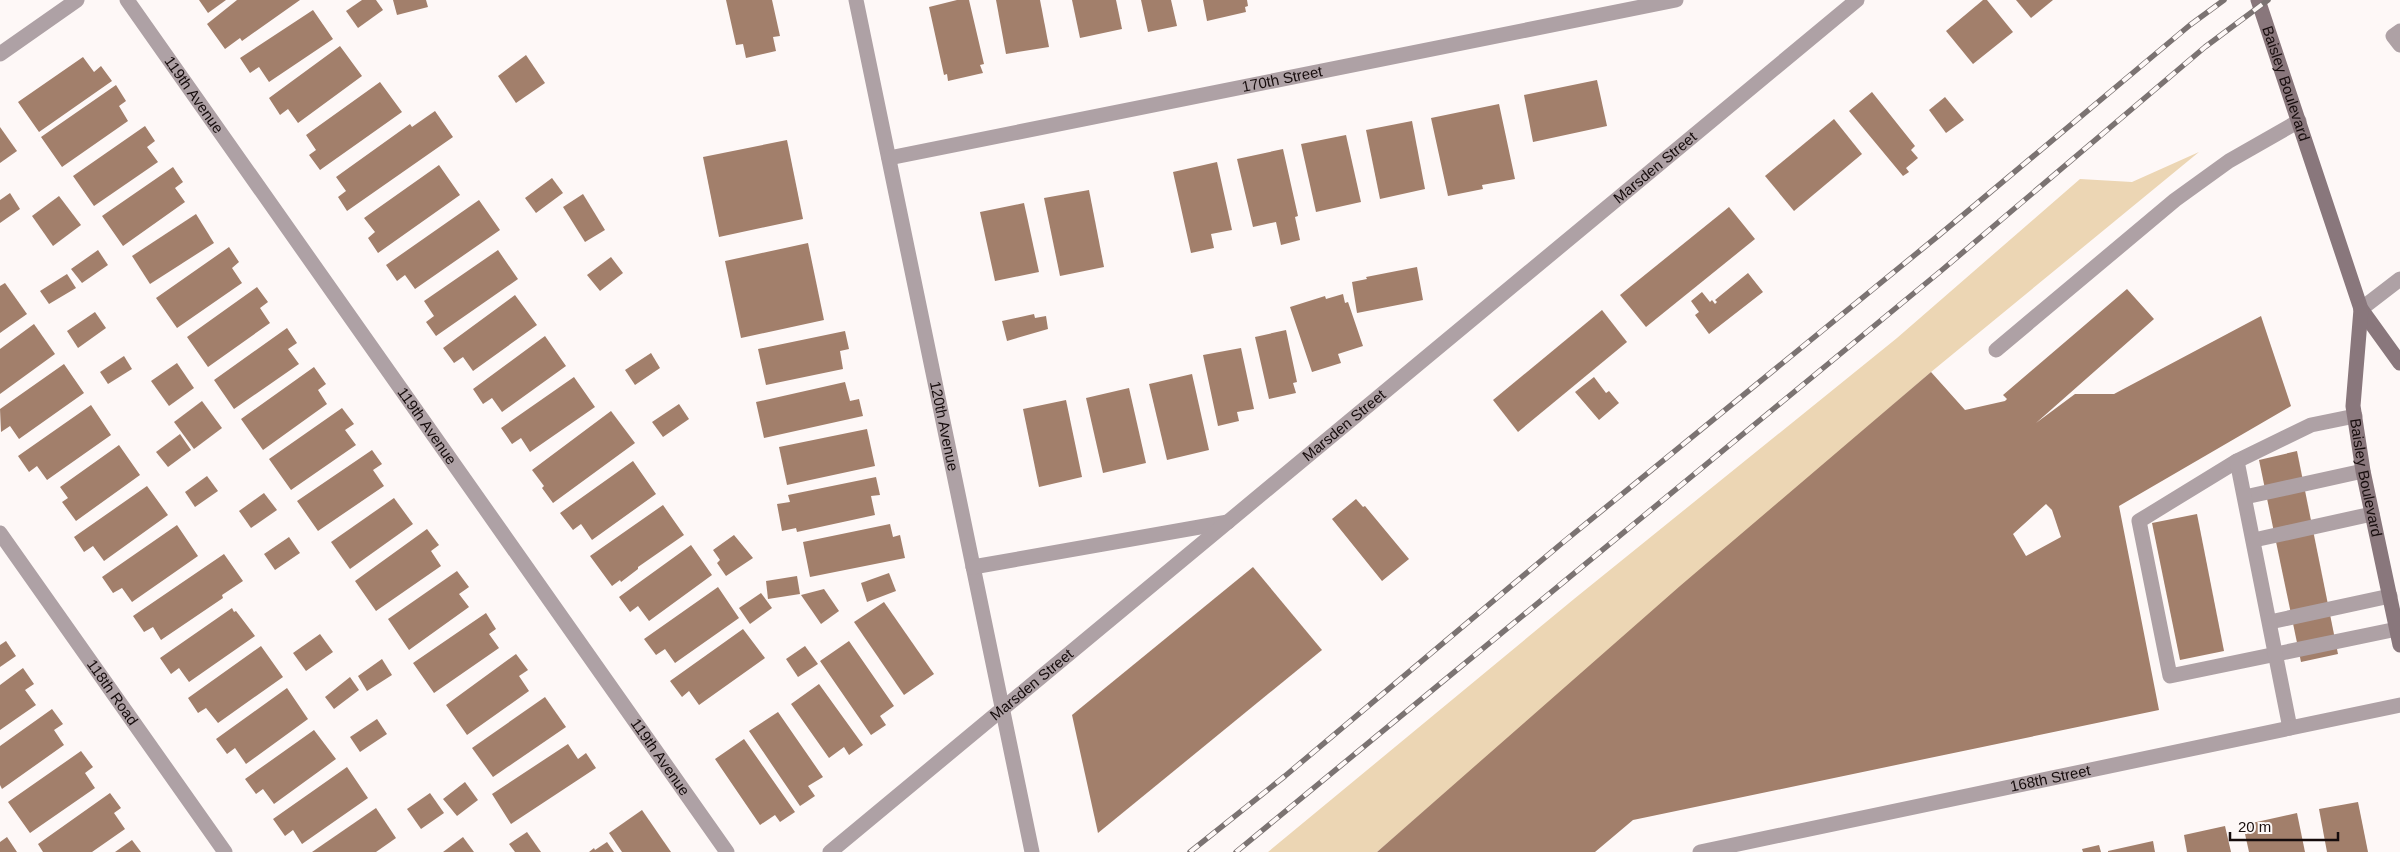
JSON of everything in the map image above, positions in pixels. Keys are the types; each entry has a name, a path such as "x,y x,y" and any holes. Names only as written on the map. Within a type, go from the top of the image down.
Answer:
{"main road":[{"name":"Baisley Boulevard","path":"2258,0 2361,309 2400,363"},
{"name":"Baisley Boulevard","path":"2361,309 2352,406 2363,471 2400,644"}],"street":[{"path":"0,54 77,0"},
{"name":"119th Avenue","path":"127,0 727,852"},
{"name":"120th Avenue","path":"856,0 1032,852"},
{"name":"170th Street","path":"889,158 1676,0"},
{"name":"Marsden Street","path":"830,852 1857,0"},
{"path":"2400,31 2393,36 2400,45"},
{"path":"1996,350 2175,200 2229,161 2298,121"},
{"path":"2361,309 2400,279"},
{"path":"2355,416 2311,425 2237,461 2140,521 2170,676 2396,629"},
{"path":"2237,461 2290,728"},
{"path":"2245,497 2363,471"},
{"path":"2254,540 2372,514"},
{"path":"973,567 1230,522"},
{"name":"118th Road","path":"0,533 225,852"},
{"path":"2270,622 2390,596"},
{"name":"168th Street","path":"1700,852 2400,705"}],"shaded area":[{"path":"2199,152 1931,372 1377,852 1268,852 1574,599 1897,338 2080,179 2132,182"}],"building":[{"path":"199,0 226,0 208,13"},
{"path":"237,0 300,0 242,41 240,38 225,49 207,24"},
{"path":"362,0 376,0 383,10 358,28 346,11"},
{"path":"393,0 426,0 428,7 397,15"},
{"path":"726,0 772,0 780,36 773,37 776,51 746,58 743,44 736,45"},
{"path":"957,0 969,0 984,64 980,65 983,73 948,81 947,74 944,75 929,7"},
{"path":"996,0 1040,0 1049,47 1006,54"},
{"path":"1072,0 1116,0 1122,29 1080,38"},
{"path":"1141,0 1171,0 1177,26 1148,32"},
{"path":"1203,0 1247,0 1248,6 1245,7 1246,12 1207,21"},
{"path":"1983,0 1987,0 2013,32 1973,64 1946,31"},
{"path":"2016,0 2053,0 2031,18"},
{"path":"313,10 333,39 269,82 259,67 250,73 240,58"},
{"path":"340,46 362,76 298,123 288,109 280,115 269,98"},
{"path":"526,55 545,83 516,103 498,76"},
{"path":"83,57 94,72 101,66 112,81 39,132 18,102"},
{"path":"1597,80 1607,126 1533,142 1524,95"},
{"path":"380,82 402,112 320,170 309,155 316,150 306,135"},
{"path":"116,85 126,101 119,106 128,121 62,167 41,137"},
{"path":"1872,92 1915,146 1911,150 1918,158 1906,168 1909,172 1903,176 1849,111"},
{"path":"1945,97 1964,120 1946,133 1929,110"},
{"path":"1499,104 1515,179 1482,185 1483,189 1448,196 1431,118"},
{"path":"435,111 453,137 347,211 338,197 346,191 336,177 410,124 412,127"},
{"path":"1834,119 1862,154 1794,211 1765,176"},
{"path":"1412,121 1425,189 1380,199 1366,130"},
{"path":"145,126 155,141 147,147 158,162 94,206 73,176"},
{"path":"0,127 17,151 0,163"},
{"path":"1346,135 1361,202 1316,212 1301,144"},
{"path":"787,140 803,219 719,237 703,157"},
{"path":"1283,149 1298,216 1295,217 1300,240 1281,245 1276,222 1253,227 1237,159"},
{"path":"1217,162 1232,230 1211,234 1214,248 1191,253 1173,172"},
{"path":"439,165 460,195 378,253 368,238 375,232 364,218"},
{"path":"173,167 183,182 175,188 185,202 123,246 102,216"},
{"path":"552,178 563,193 536,213 525,198"},
{"path":"1089,190 1104,267 1060,276 1044,198"},
{"path":"10,193 20,209 0,223 0,200"},
{"path":"583,194 605,230 585,242 563,207"},
{"path":"59,196 81,225 53,246 32,216"},
{"path":"479,200 500,230 415,289 405,275 397,281 386,265"},
{"path":"1024,203 1039,272 995,281 980,212"},
{"path":"1729,207 1755,239 1646,327 1620,295"},
{"path":"196,214 214,243 150,284 132,256"},
{"path":"808,243 824,320 741,338 725,261"},
{"path":"229,247 239,262 232,268 242,283 177,328 156,298"},
{"path":"98,250 108,265 82,283 71,269"},
{"path":"498,250 518,279 436,336 426,322 434,316 424,301"},
{"path":"611,257 623,273 600,291 587,275"},
{"path":"1417,267 1423,300 1357,313 1352,282 1367,279 1366,277"},
{"path":"1748,273 1763,292 1709,334 1695,315 1699,312 1691,301 1702,292 1710,302 1712,300 1715,304 1717,302 1715,300"},
{"path":"67,274 76,288 49,304 40,291"},
{"path":"5,283 27,314 0,333 0,286"},
{"path":"257,287 268,302 260,308 270,323 208,367 187,337"},
{"path":"2127,289 2154,319 2036,423 2075,394 2114,394 2261,316 2291,406 2119,506 2159,710 1633,820 1595,852 1377,852 1680,586 1931,372 1965,410 2005,401 2007,399 2003,395","holes":["2046,504 2052,510 2061,537 2026,556 2013,534"]},
{"path":"1343,294 1345,303 1348,302 1363,346 1338,354 1341,363 1312,372 1290,307 1325,296 1326,299"},
{"path":"515,295 537,325 473,371 463,357 454,363 443,348"},
{"path":"1602,310 1627,342 1518,432 1493,400"},
{"path":"95,312 106,328 78,348 67,331"},
{"path":"1034,314 1035,318 1046,316 1048,329 1007,341 1002,321"},
{"path":"34,324 55,354 0,394 0,349"},
{"path":"287,328 297,343 288,349 299,364 234,409 214,380"},
{"path":"1286,330 1297,382 1293,383 1296,393 1269,399 1255,337"},
{"path":"845,331 849,349 840,351 843,369 766,385 758,349"},
{"path":"545,336 566,366 502,412 492,398 483,404 473,389"},
{"path":"1241,348 1254,409 1237,412 1239,421 1218,426 1203,355"},
{"path":"651,353 660,368 635,385 625,370"},
{"path":"124,356 132,369 108,384 100,372"},
{"path":"177,363 194,388 169,406 151,381"},
{"path":"64,364 84,393 19,439 10,426 1,432 0,409"},
{"path":"314,367 326,384 318,390 327,404 263,450 241,419"},
{"path":"1192,374 1209,450 1167,460 1149,384"},
{"path":"574,377 595,407 530,452 521,438 512,444 501,428"},
{"path":"1594,377 1606,393 1609,391 1619,403 1599,420 1575,392"},
{"path":"845,382 850,401 859,399 863,416 764,438 756,402"},
{"path":"1129,388 1146,463 1103,473 1086,398"},
{"path":"1066,400 1082,477 1039,487 1023,409"},
{"path":"202,401 222,428 194,449 174,422"},
{"path":"679,404 689,419 663,437 652,422"},
{"path":"91,405 111,435 47,480 37,466 29,472 18,456"},
{"path":"342,408 354,424 345,430 356,445 291,490 269,459"},
{"path":"611,411 635,443 553,503 542,488 544,486 532,470"},
{"path":"867,429 875,466 787,485 779,447"},
{"path":"180,434 191,450 168,467 156,452"},
{"path":"119,445 140,475 76,521 62,502 68,498 60,487"},
{"path":"372,450 382,464 373,470 384,486 318,531 297,501"},
{"path":"2297,451 2338,654 2301,662 2259,460"},
{"path":"633,461 656,494 592,540 581,524 573,530 560,513"},
{"path":"207,476 218,491 195,507 185,492"},
{"path":"876,477 880,495 871,496 875,515 797,532 796,528 782,531 777,504 790,502 788,495"},
{"path":"147,486 168,515 104,561 93,546 84,552 74,537"},
{"path":"264,493 277,510 251,528 239,511"},
{"path":"394,498 413,524 350,569 331,542"},
{"path":"1356,499 1363,507 1365,506 1409,559 1382,581 1332,519"},
{"path":"663,505 684,535 638,567 621,582 620,580 612,586 590,556"},
{"path":"2197,514 2224,651 2180,660 2152,523"},
{"path":"890,524 893,537 900,535 905,558 810,577 803,542"},
{"path":"177,525 198,556 132,602 122,588 113,593 102,577"},
{"path":"427,529 439,545 431,551 441,566 376,611 355,581"},
{"path":"734,535 753,558 726,576 717,563 720,560 713,550"},
{"path":"289,537 300,553 275,570 264,554"},
{"path":"691,545 712,575 649,621 638,606 630,612 619,597"},
{"path":"224,554 243,581 222,595 223,598 161,640 153,627 144,632 133,616"},
{"path":"1253,567 1322,650 1098,833 1072,715"},
{"path":"457,571 469,587 459,594 469,607 409,650 388,619"},
{"path":"889,573 896,591 867,602 861,583"},
{"path":"797,576 800,594 768,599 766,581"},
{"path":"718,587 739,618 675,663 665,649 656,655 644,639"},
{"path":"824,589 839,611 821,624 801,595"},
{"path":"761,593 772,608 750,624 739,608"},
{"path":"884,602 934,674 904,695 854,622"},
{"path":"232,608 255,636 189,682 179,668 171,674 160,658"},
{"path":"486,613 496,629 489,634 499,648 434,693 413,663"},
{"path":"743,629 765,658 699,705 689,691 682,697 670,681"},
{"path":"320,634 333,652 306,671 293,653"},
{"path":"6,641 16,656 0,667 0,645"},
{"path":"849,641 894,706 880,716 886,725 871,735 820,661"},
{"path":"261,646 283,677 218,723 206,708 198,713 188,698"},
{"path":"805,646 818,664 798,677 786,659"},
{"path":"516,654 528,670 519,676 529,691 467,735 446,705"},
{"path":"382,659 392,675 367,691 358,676"},
{"path":"23,668 34,684 25,690 36,705 0,730 0,685"},
{"path":"350,677 359,690 334,709 325,697"},
{"path":"819,684 863,745 849,755 844,747 829,758 791,704"},
{"path":"287,688 308,719 246,764 235,748 227,754 216,739"},
{"path":"545,697 566,727 493,777 472,748"},
{"path":"52,709 63,724 54,730 64,745 2,789 0,785 0,746"},
{"path":"778,712 823,777 808,786 815,796 800,806 749,731"},
{"path":"377,719 387,734 360,752 350,737"},
{"path":"314,730 336,759 274,804 263,789 256,794 245,779"},
{"path":"744,739 795,812 780,822 775,815 760,825 715,759"},
{"path":"568,744 578,759 586,753 596,768 511,824 492,794"},
{"path":"81,751 93,767 85,773 95,788 30,833 8,802"},
{"path":"347,767 368,798 302,844 293,830 285,836 273,819"},
{"path":"465,782 478,800 457,816 443,799"},
{"path":"110,793 121,808 114,813 125,829 92,852 43,852 38,844"},
{"path":"430,793 444,813 421,829 407,809"},
{"path":"2358,802 2368,852 2327,852 2319,809"},
{"path":"376,808 396,838 376,852 312,852"},
{"path":"642,810 671,852 622,852 609,833"},
{"path":"2297,813 2305,852 2249,852 2243,825"},
{"path":"2225,826 2231,852 2187,852 2184,835"},
{"path":"527,832 541,852 515,852 509,844"},
{"path":"7,837 17,852 0,852 0,842"},
{"path":"463,837 474,852 443,852"},
{"path":"132,840 141,852 115,852"},
{"path":"2153,841 2155,852 2108,852 2108,851"},
{"path":"607,842 614,852 589,852 594,848 595,850"},
{"path":"2099,845 2101,852 2083,852 2082,849"}],"railway":[{"path":"1190,852 1285,776 1561,544 1938,236 2190,25 2224,0"},
{"path":"1236,852 1942,270 2205,47 2268,0"}]}
